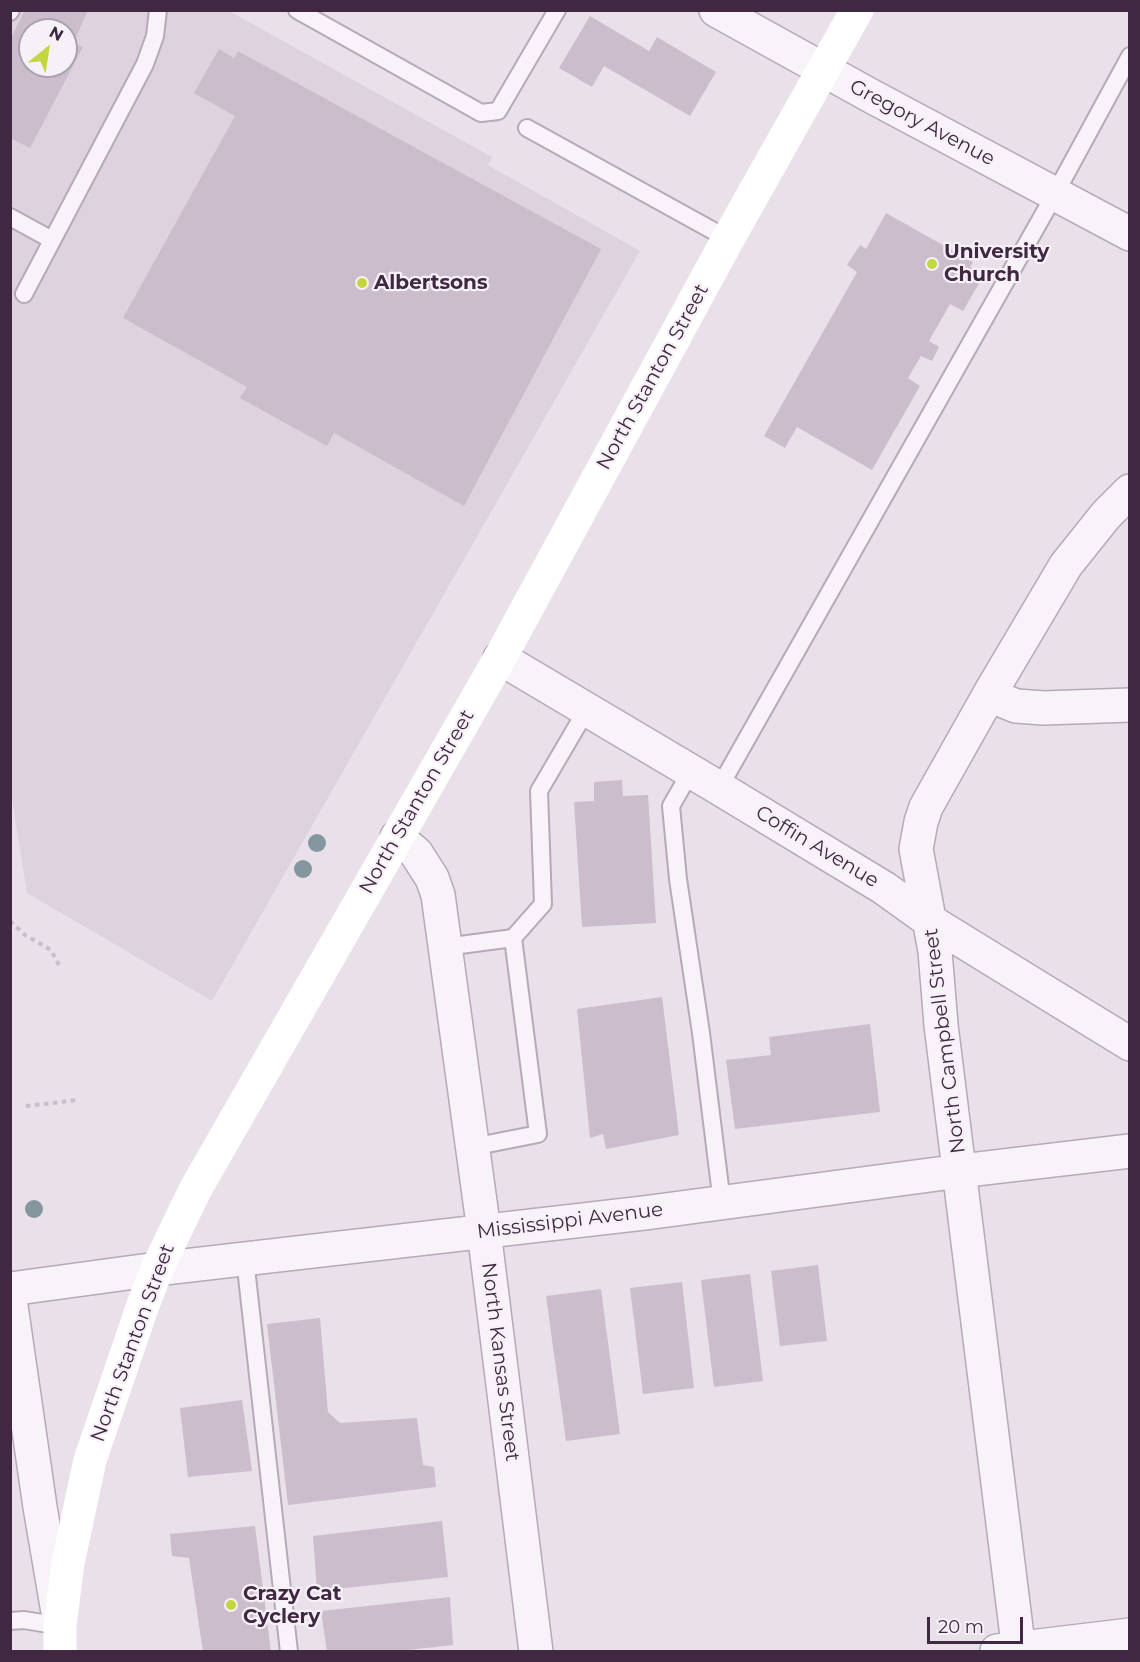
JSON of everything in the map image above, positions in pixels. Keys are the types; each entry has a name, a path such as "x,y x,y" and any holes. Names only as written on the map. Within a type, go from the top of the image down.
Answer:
{"street":[{"name":"Gregory Avenue","path":"716,10 823,70 1130,234"},
{"name":"North Stanton Street","path":"60,1639 68,1563 90,1460 157,1269 209,1165 500,658 728,239 857,10"},
{"name":"North Campbell Street","path":"1011,1651 960,1171 930,921 916,849 926,807 1066,565 1106,515 1130,491"},
{"name":"Coffin Avenue","path":"500,658 884,888 930,921 1130,1044"},
{"path":"989,695 1016,706 1044,708 1130,705"},
{"name":"North Kansas Street","path":"397,837 416,853 432,878 438,895 484,1231 536,1652"},
{"name":"Mississippi Avenue","path":"10,1289 157,1269 722,1203 1130,1151"},
{"path":"10,1299 60,1639"},
{"path":"1011,1651 1130,1635"}],"lane":[{"path":"24,294 145,64 155,36 158,10"},
{"path":"297,10 481,113 498,111 557,10"},
{"path":"719,788 1130,57"},
{"path":"527,128 728,239"},
{"path":"10,218 52,240"},
{"path":"445,947 513,938 543,904 539,791 587,709"},
{"path":"691,771 671,806 678,879 701,1033 722,1203"},
{"path":"472,1147 538,1134 513,938"},
{"path":"245,1259 290,1652"},
{"path":"10,1621 24,1620 60,1639"}],"path":[{"path":"10,921 25,934 51,950 61,969"},
{"path":"26,1106 78,1100"}],"shaded area":[{"path":"10,11 229,11 492,157 488,165 640,251 212,1001 27,893 10,787"}],"building":[{"path":"25,10 87,12 78,33 78,18 21,18"},
{"path":"590,16 649,51 657,37 716,72 690,116 604,66 592,87 559,68"},
{"path":"18,24 18,78 67,78 30,148 10,138 10,40"},
{"path":"78,46 83,47 78,57"},
{"name":"Albertsons","path":"219,49 234,58 238,51 601,249 464,506 334,433 327,446 240,398 247,387 123,318 235,116 194,93"},
{"path":"886,213 973,262 970,267 984,275 963,311 950,304 929,341 939,347 932,361 921,356 908,378 920,386 872,470 797,427 785,448 764,436 857,272 847,265 860,245 866,249"},
{"path":"622,780 623,796 648,795 656,923 582,927 574,802 594,801 594,782"},
{"path":"662,997 679,1135 606,1149 603,1134 590,1138 577,1009"},
{"path":"870,1024 880,1112 735,1129 726,1060 771,1055 769,1037"},
{"path":"818,1265 827,1341 780,1346 771,1271"},
{"path":"750,1274 763,1381 714,1387 701,1280"},
{"path":"682,1282 694,1388 643,1394 630,1288"},
{"path":"601,1289 620,1434 566,1441 546,1296"},
{"path":"320,1318 328,1412 340,1423 417,1418 423,1465 434,1467 436,1487 288,1505 267,1324"},
{"path":"242,1400 252,1471 188,1477 180,1408"},
{"path":"442,1521 448,1577 317,1591 313,1536"},
{"name":"Crazy Cat Cyclery","path":"255,1526 271,1652 203,1652 189,1558 172,1556 170,1534"},
{"path":"450,1597 453,1645 390,1652 327,1652 321,1611"}],"place":[{"name":"University Church","path":"932,264"},
{"name":"Albertsons","path":"362,283"},
{"name":"Crazy Cat Cyclery","path":"231,1605"}]}
